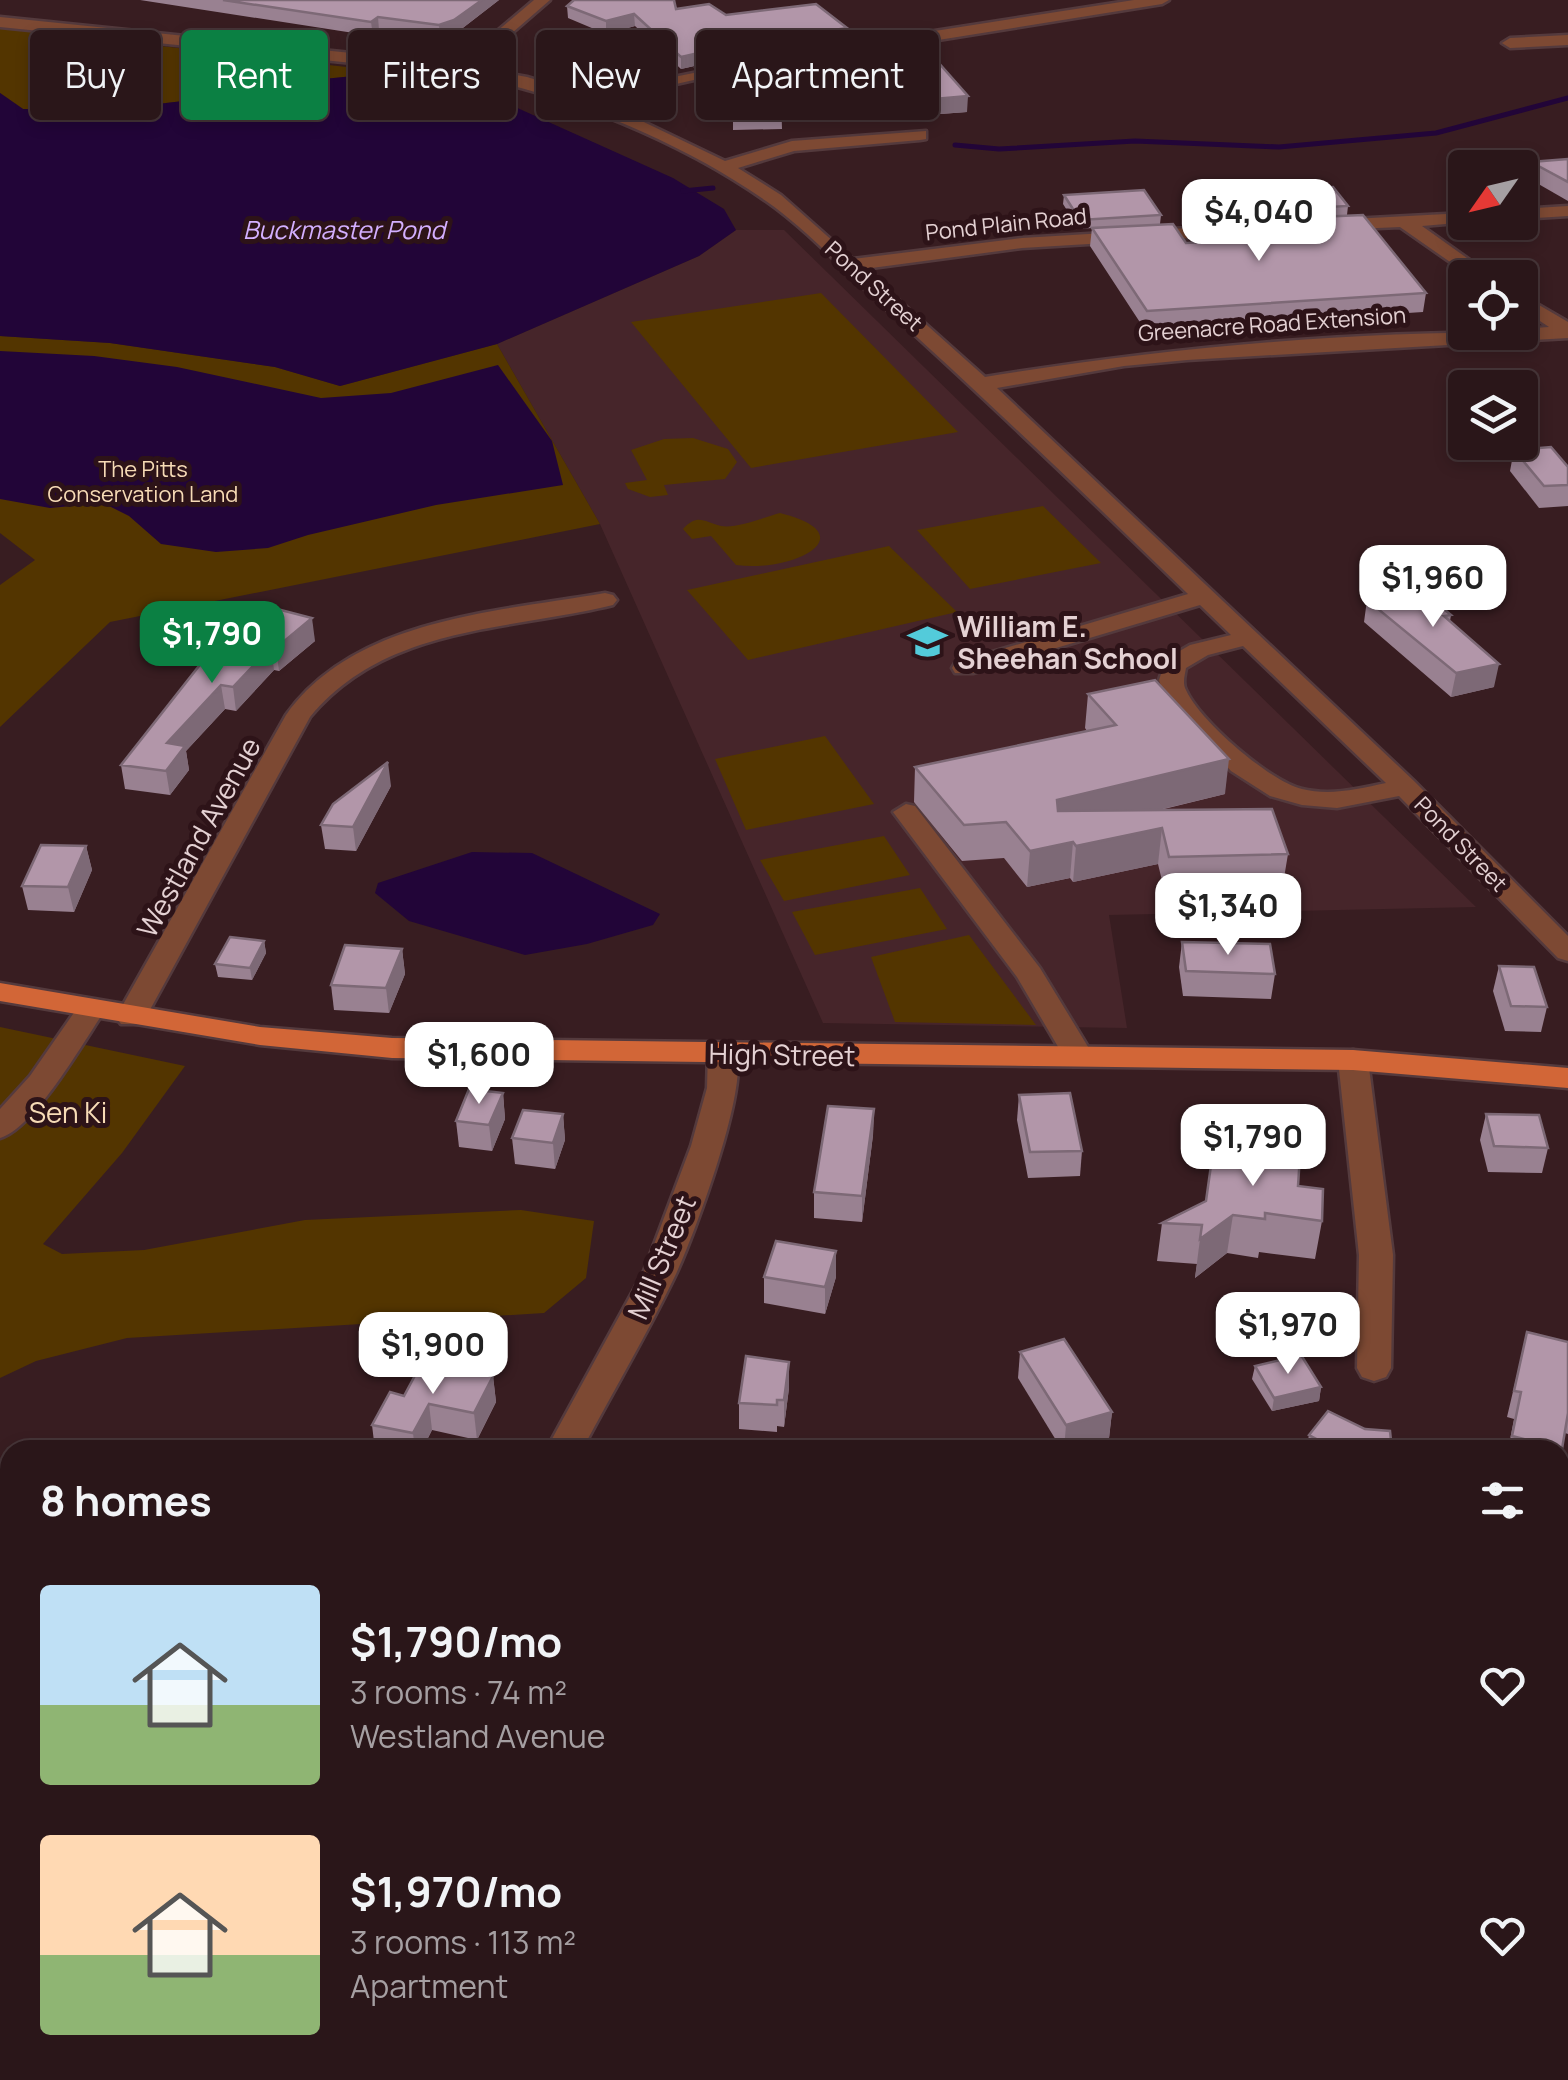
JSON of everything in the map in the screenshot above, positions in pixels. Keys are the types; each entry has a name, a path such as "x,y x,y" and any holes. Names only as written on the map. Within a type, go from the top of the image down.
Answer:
{"main road":[{"name":"High Street","path":"0,992 260,1036 392,1048 1353,1060 1568,1078"}],"street":[{"path":"507,30 543,0"},
{"path":"939,35 1162,0"},
{"name":"Pond Street","path":"0,22 348,57"},
{"path":"1510,44 1568,40"},
{"name":"Pond Street","path":"626,120 724,166 775,199 852,265 1405,787 1559,945 1568,971"},
{"path":"724,166 792,146 920,135"},
{"path":"1538,213 1568,211"},
{"name":"Pond Plain Road","path":"852,265 1077,238 1448,219"},
{"path":"1405,222 1460,260"},
{"path":"1538,312 1568,332"},
{"name":"Greenacre Road Extension","path":"982,384 1156,357 1568,332"},
{"path":"964,668 1204,596"},
{"name":"Westland Avenue","path":"131,1017 299,715 343,670 381,650 506,619 605,600"},
{"path":"1248,638 1199,650 1175,664 1171,680 1174,694 1251,775 1278,794 1330,801 1405,787"},
{"path":"906,812 1030,974 1078,1055"},
{"path":"0,1128 41,1083 90,1010"},
{"name":"Mill Street","path":"569,1440 661,1271 708,1146 722,1088 723,1053"},
{"path":"1353,1060 1376,1255 1374,1368"}],"shaded area":[{"name":"William E. Sheehan School","path":"736,230 784,230 1476,907 1109,915 1127,1028 823,1023 600,524 497,344 699,256"}],"green space":[{"path":"0,28 30,31 30,109 23,109 0,93"},
{"path":"161,46 181,48 181,101 161,104"},
{"path":"328,65 348,67 348,77 328,79"},
{"path":"821,293 958,432 751,468 631,322"},
{"name":"The Pitts Conservation Land","path":"0,336 110,343 275,367 340,386 497,344 600,524 110,622 0,727 0,585 35,560 0,533"},
{"path":"693,438 728,449 737,462 725,479 664,485 668,495 650,497 628,489 625,483 647,480 631,450 664,439"},
{"path":"1043,506 1101,563 970,589 917,530"},
{"path":"780,513 806,522 818,532 820,541 798,558 779,563 736,565 711,536 692,539 683,529 697,520 727,526"},
{"path":"889,546 957,612 748,660 687,590"},
{"path":"825,736 874,804 746,830 715,759"},
{"path":"884,836 910,875 784,901 760,860"},
{"path":"920,888 947,929 815,955 792,912"},
{"path":"969,935 1036,1025 895,1022 871,957"},
{"name":"Sen Ki","path":"0,1027 185,1066 122,1153 43,1244 62,1254 144,1250 305,1220 521,1210 594,1221 586,1278 544,1313 127,1338 36,1361 0,1378"}],"water":[{"name":"Buckmaster Pond","path":"348,77 348,120 516,120 516,107 536,116 536,120 544,120 673,178 724,209 736,230 699,256 497,344 340,386 275,367 110,343 0,336 0,93 23,109 30,109 30,120 161,120 161,104 181,101 181,120 328,120 328,79"},
{"path":"0,351 94,356 177,367 321,398 391,393 498,365 552,441 563,485 436,505 268,548 216,552 161,544 129,516 103,503 50,508 0,499"},
{"path":"472,852 532,853 660,914 653,925 587,944 525,955 409,921 375,893 378,883"}],"building":[{"path":"223,0 482,0 454,20 439,25 378,17 371,22"},
{"path":"574,0 674,0 676,9 709,4 726,15 816,4 847,28 696,30 696,54 681,57 676,52 676,30 651,30 634,14 606,21 567,6"},
{"path":"939,63 968,96 939,99"},
{"path":"1568,159 1568,182 1538,166 1538,161"},
{"path":"1333,187 1348,206 1234,212 1220,192"},
{"path":"1144,190 1161,215 1080,220 1064,195"},
{"path":"1363,215 1426,293 1147,311 1092,228 1173,224 1186,243 1261,239 1248,220"},
{"path":"1551,447 1568,467 1568,485 1544,486 1522,460 1538,460 1538,448"},
{"path":"1418,588 1499,664 1456,673 1367,600"},
{"path":"277,609 312,618 276,648 271,647 233,687 221,685 167,743 185,746 166,771 121,765 199,666 260,617 265,618"},
{"path":"1155,680 1229,759 1057,800 1058,811 1272,809 1288,854 1169,857 1162,828 1030,851 1006,822 964,825 915,767 1116,725 1088,694"},
{"path":"388,762 353,827 321,825 333,804"},
{"path":"41,845 86,846 68,887 22,886"},
{"path":"230,937 264,941 250,968 215,964"},
{"path":"1182,942 1270,944 1275,974 1186,971"},
{"path":"345,945 402,949 386,988 331,985"},
{"path":"1499,966 1534,967 1547,1007 1511,1006"},
{"path":"469,1089 503,1093 489,1125 456,1121"},
{"path":"1070,1093 1082,1151 1030,1152 1019,1095"},
{"path":"828,1106 874,1109 862,1196 814,1192"},
{"path":"523,1110 563,1114 553,1143 512,1138"},
{"path":"1486,1114 1539,1115 1548,1148 1494,1146"},
{"path":"1214,1144 1300,1155 1298,1186 1323,1189 1322,1221 1265,1213 1265,1219 1233,1215 1200,1239 1202,1225 1162,1223 1206,1201"},
{"path":"776,1241 836,1251 825,1287 764,1277"},
{"path":"1527,1332 1568,1342 1568,1413 1564,1440 1512,1436 1521,1392 1514,1391"},
{"path":"1064,1339 1112,1412 1066,1425 1020,1352"},
{"path":"1301,1355 1321,1387 1274,1398 1255,1366"},
{"path":"746,1356 789,1362 784,1400 777,1400 777,1405 739,1403"},
{"path":"446,1365 493,1376 474,1413 429,1404 413,1433 372,1425 390,1392 404,1396 419,1368 441,1373"},
{"path":"1328,1411 1365,1429 1390,1431 1391,1440 1318,1440 1309,1435"}],"waterway":[{"path":"955,145 999,149 1135,141 1279,147 1436,133 1568,98"},
{"path":"683,191 713,188"}],"place":[{"name":"William E. Sheehan School","path":"927,642"}]}
